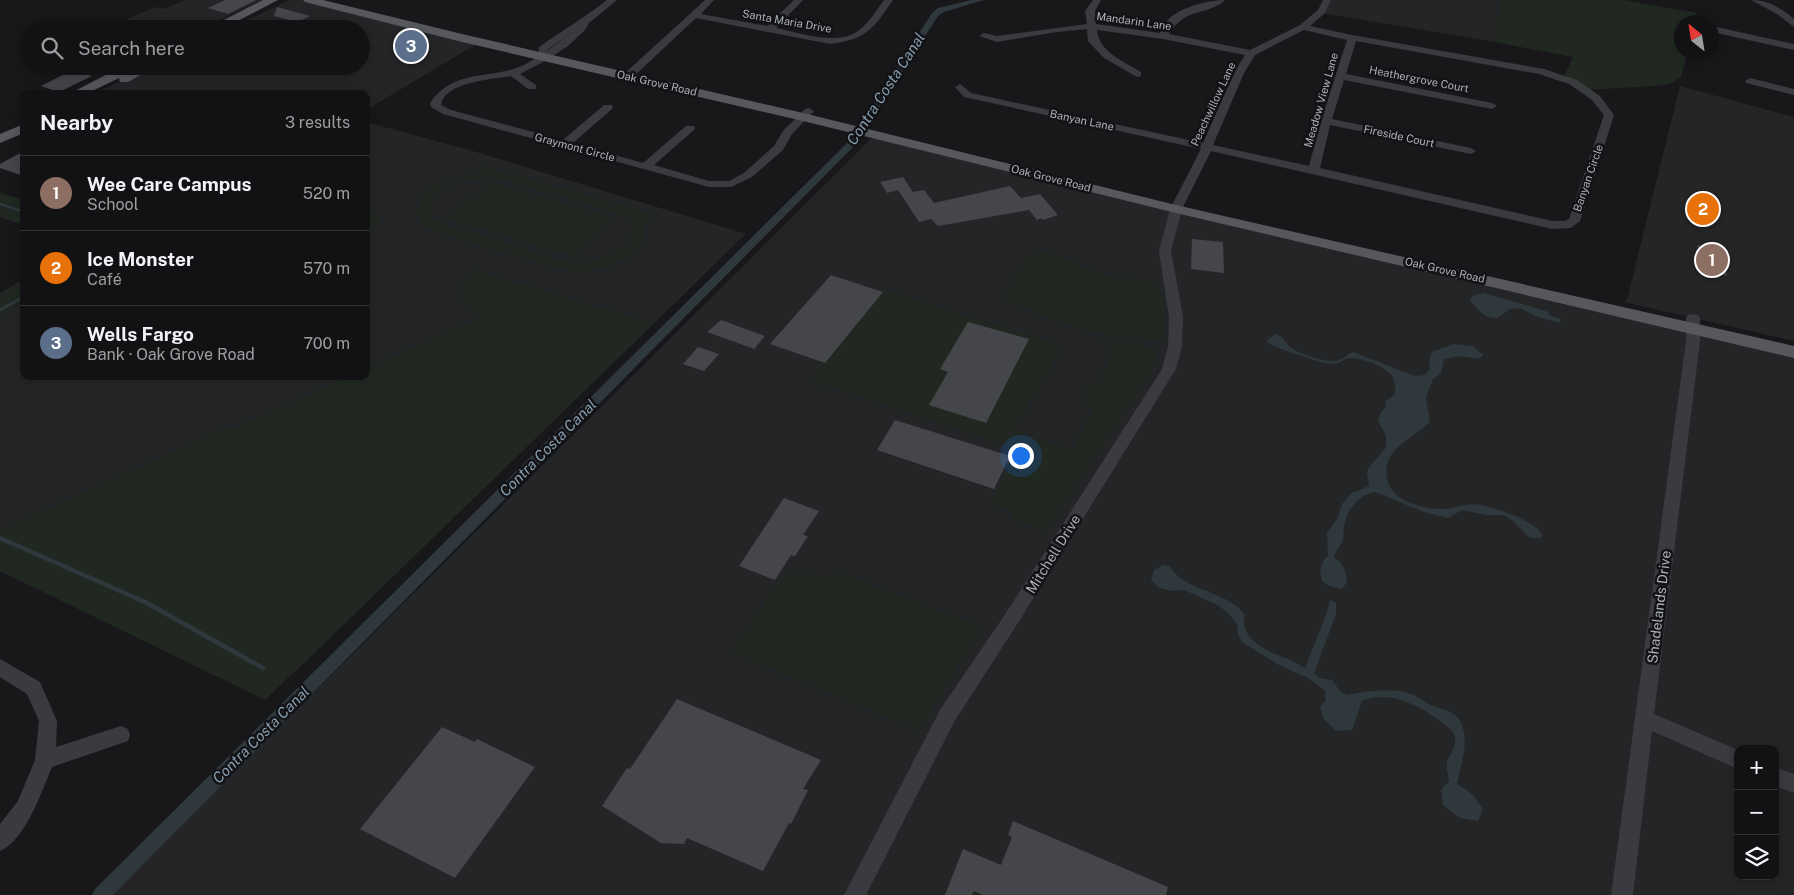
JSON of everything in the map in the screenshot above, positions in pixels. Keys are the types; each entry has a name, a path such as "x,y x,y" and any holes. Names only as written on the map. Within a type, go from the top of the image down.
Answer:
{"main road":[{"name":"Oak Grove Road","path":"309,0 547,53"},
{"name":"Oak Grove Road","path":"338,0 372,7 547,53 1179,203 1571,299 1693,324 1794,341"},
{"path":"233,20 276,2"},
{"path":"244,20 276,2"},
{"path":"83,90 114,75"},
{"path":"102,90 133,75"},
{"path":"0,130 20,120"},
{"path":"0,139 20,130"},
{"path":"880,132 919,141 930,139"},
{"name":"Oak Grove Road","path":"930,139 1179,203"},
{"name":"Oak Grove Road","path":"1693,324 1794,352"}],"street":[{"name":"Graymont Circle","path":"612,0 586,21 583,30 547,53 513,73 478,78 456,85 438,98 435,103 436,107 447,112 709,184 731,184 748,175 780,148 787,133 806,114"},
{"path":"631,73 710,0"},
{"path":"769,29 799,0"},
{"name":"Santa Maria Drive","path":"694,15 830,41 847,40 862,34 889,0"},
{"path":"1097,0 1090,11 1093,41 1107,56 1137,74"},
{"path":"1163,36 1172,21 1182,14 1221,0"},
{"name":"Peachwillow Lane","path":"1179,203 1207,147 1239,73 1251,53 1303,27 1322,11 1327,0"},
{"path":"1756,0 1780,12 1794,24"},
{"name":"Mandarin Lane","path":"984,36 997,38 1090,26 1163,36 1251,53"},
{"name":"Banyan Circle","path":"1207,147 1552,225 1567,225 1574,221 1609,115 1596,98 1573,82 1541,71 1352,38 1303,27"},
{"path":"1719,31 1794,47"},
{"name":"Meadow View Lane","path":"1314,170 1326,121 1352,38"},
{"path":"513,73 532,87"},
{"name":"Heathergrove Court","path":"1341,76 1492,106"},
{"path":"1750,81 1794,92"},
{"name":"Banyan Lane","path":"960,87 968,95 1207,147"},
{"path":"565,144 608,107"},
{"name":"Fireside Court","path":"1326,121 1471,151"},
{"path":"646,166 690,128"},
{"name":"Mitchell Drive","path":"855,895 947,716 1010,621 1169,369 1175,347 1176,316 1165,251 1179,203"},
{"name":"Shadelands Drive","path":"1622,895 1693,324"},
{"path":"0,667 34,688 48,721 45,760 24,808 0,841"},
{"path":"1645,719 1734,758"},
{"path":"45,760 121,735"},
{"path":"1779,778 1794,784"}],"shaded area":[{"path":"186,0 262,0 220,20 125,20 155,7 163,9"},
{"path":"289,0 309,0 480,42 370,108 370,90 102,90 133,75 370,75 370,20 247,20"},
{"path":"1327,0 1622,0 1697,13 1697,15 1674,15 1674,53 1573,57 1320,13"},
{"path":"1501,0 1622,0 1697,13 1697,15 1674,15 1674,60 1685,60 1681,77 1670,84 1585,90 1563,79 1573,57 1495,42"},
{"path":"1680,86 1794,117 1794,341 1624,302 1628,296"},
{"path":"370,123 473,151 746,234 294,673 62,553 0,527 0,314 20,302 20,380 370,380"},
{"path":"875,135 1794,352 1794,895 110,895"},
{"path":"481,166 653,214 644,220 645,234 639,246 632,253 617,262 602,268 586,270 554,267 437,232 426,227 421,222 417,211 421,200 431,189 447,180 475,172","holes":["473,179 503,179 620,213 632,224 632,237 618,252 610,256 590,262 570,262 445,225 432,217 430,204 441,191 448,187"]},
{"path":"491,183 614,218 573,256 447,218"},
{"path":"0,193 20,199 20,224 0,217"},
{"path":"370,207 383,222 370,227"},
{"path":"1041,251 1109,277 1153,281 1159,284 1164,312 1161,341 1140,338 1103,338 1103,332 1085,330 1001,299 1028,257"},
{"path":"474,270 653,324 265,700 0,571 0,527 4,529 224,429 238,427 342,380 370,380 370,367 480,318 456,289"},
{"path":"20,281 20,302 0,314 0,293"},
{"path":"885,291 1063,346 1013,430 1072,451 1094,410 1082,405 1087,399 1085,385 1096,386 1111,357 1103,353 1107,349 1120,345 1158,349 1156,362 1150,373 1046,530 1011,518 1013,511 992,504 1016,448 811,381"},
{"path":"1484,293 1546,311 1551,316 1561,319 1560,323 1538,317 1519,308 1510,309 1497,318 1488,317 1481,313 1470,300 1472,296"},
{"path":"1276,334 1294,350 1314,358 1334,361 1353,352 1415,376 1424,375 1430,370 1429,360 1432,352 1453,344 1473,346 1483,355 1479,359 1461,356 1444,359 1442,371 1433,379 1426,397 1430,422 1403,442 1390,457 1386,470 1387,479 1395,493 1410,503 1436,509 1472,504 1488,507 1523,519 1542,534 1541,538 1530,538 1512,520 1503,515 1486,515 1462,510 1448,518 1424,512 1375,492 1358,500 1350,510 1345,522 1343,540 1334,557 1344,568 1347,583 1341,589 1329,586 1322,581 1321,567 1323,561 1328,556 1327,533 1337,519 1342,504 1352,493 1369,486 1368,469 1386,447 1386,436 1378,420 1386,406 1385,401 1394,394 1395,387 1392,376 1385,369 1373,363 1354,358 1334,364 1313,360 1267,342 1268,339"},
{"path":"1163,565 1169,566 1186,582 1218,596 1237,607 1245,615 1244,624 1251,639 1266,650 1305,668 1330,600 1336,603 1336,614 1314,673 1319,678 1332,680 1340,691 1347,695 1379,690 1404,692 1453,713 1462,725 1465,740 1464,754 1457,784 1472,794 1483,809 1478,821 1460,818 1443,805 1441,790 1449,781 1447,762 1455,739 1454,734 1447,726 1416,706 1383,697 1362,701 1352,730 1336,731 1323,718 1320,707 1326,700 1325,691 1310,679 1277,664 1242,642 1238,635 1237,624 1227,612 1216,604 1184,590 1173,591 1159,588 1151,580 1154,570"},
{"path":"792,573 825,577 839,573 978,626 976,630 979,631 919,730 732,652 777,584 784,576"}],"building":[{"path":"225,0 256,0 228,14 208,8"},
{"path":"277,7 310,16 302,20 290,20 274,16"},
{"path":"63,75 92,76 63,90 53,90 41,86"},
{"path":"20,153 20,175 0,168 0,164"},
{"path":"903,177 913,192 924,190 934,203 1010,186 1021,198 1040,194 1058,215 1037,220 1029,210 938,226 931,219 919,222 898,190 887,193 880,182"},
{"path":"1192,239 1223,242 1224,273 1191,269"},
{"path":"1697,245 1723,250 1727,276 1701,270"},
{"path":"831,275 883,292 825,363 770,344"},
{"path":"721,320 765,336 754,349 707,332"},
{"path":"968,322 1029,339 986,423 929,405 948,372 940,369"},
{"path":"698,347 719,354 704,371 683,364"},
{"path":"895,420 1010,456 994,489 877,450"},
{"path":"784,498 819,511 803,535 808,536 795,556 791,555 775,580 739,566"},
{"path":"677,699 821,760 803,789 808,790 791,824 789,823 763,871 687,838 684,844 661,843 602,806 627,768 630,769"},
{"path":"442,727 475,742 477,739 535,767 455,878 360,829"},
{"path":"1013,821 1168,887 1166,895 983,895 974,891 972,895 945,895 963,849 1001,865 1012,837 1008,835"}],"waterway":[{"name":"Contra Costa Canal","path":"101,895 853,142 935,15 941,10 980,0"},
{"path":"0,204 20,211"},
{"path":"0,310 20,299"},
{"path":"0,538 145,602 263,668"}],"place":[{"name":"Wells Fargo","path":"411,46"},
{"name":"Ice Monster","path":"1703,209"},
{"name":"Wee Care Campus","path":"1712,260"}]}
